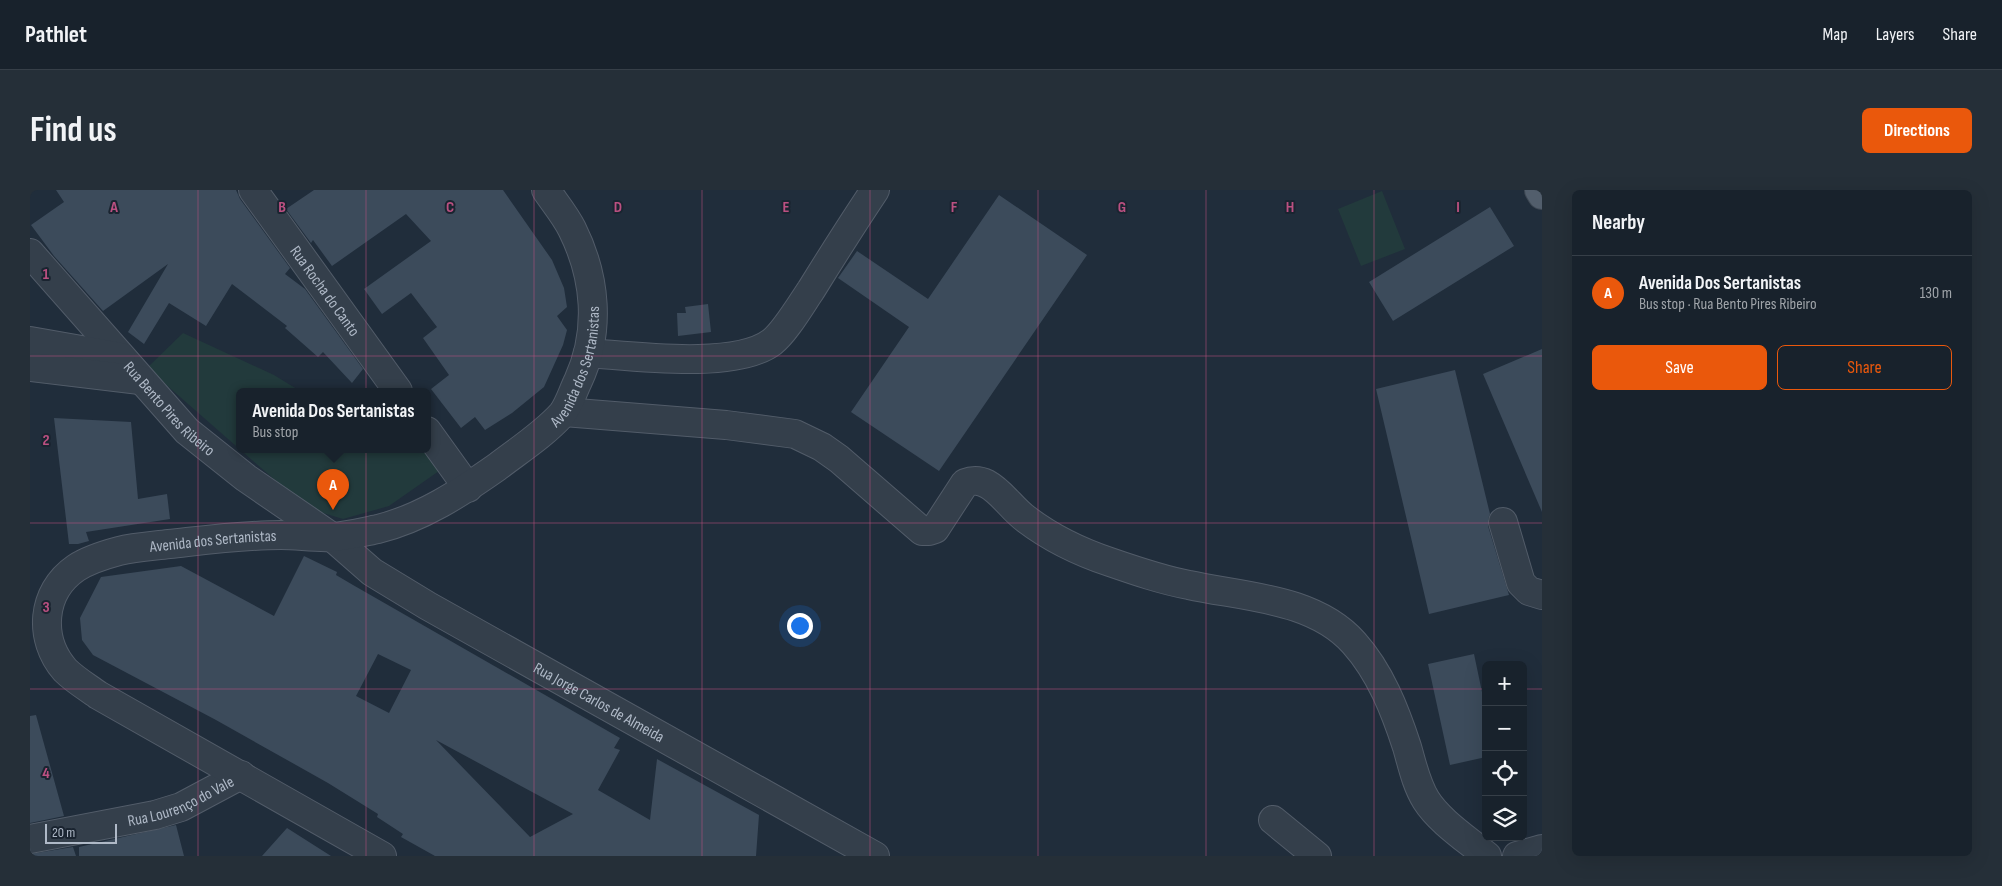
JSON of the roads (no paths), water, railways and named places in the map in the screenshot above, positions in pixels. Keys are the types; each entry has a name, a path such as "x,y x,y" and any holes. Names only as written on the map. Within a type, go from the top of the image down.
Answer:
{"main road":[{"path":"1539,190 1542,195"}],"street":[{"name":"Rua Rocha do Canto","path":"254,190 396,388"},
{"name":"Avenida dos Sertanistas","path":"382,856 76,681 55,656 47,637 46,618 48,602 60,583 75,569 94,559 122,550 235,536 282,534 332,537 379,528 406,520 468,488 544,432 564,412 582,373 592,340 594,307 588,265 571,227 546,190"},
{"path":"588,353 681,360 717,358 749,352 772,342 795,314 875,190"},
{"name":"Rua Bento Pires Ribeiro","path":"30,253 140,380 187,431 246,478 332,537"},
{"path":"30,340 121,357"},
{"path":"30,367 140,380"},
{"path":"564,412 726,425 795,434 822,447 838,459 922,530 929,531 935,528 965,483 980,480 988,484 1025,519 1056,539 1087,554 1142,573 1180,583 1291,606 1333,624 1354,642 1385,692 1401,729 1426,801 1451,826 1487,856"},
{"path":"431,437 468,488"},
{"path":"1503,522 1522,583 1529,591 1542,594"},
{"name":"Rua Jorge Carlos de Almeida","path":"332,537 372,572 428,606 875,856"},
{"name":"Rua Lourenço do Vale","path":"30,839 155,815 181,807 241,776"},
{"path":"1273,820 1317,856"},
{"path":"1517,856 1542,849"}],"place":[{"name":"Avenida Dos Sertanistas","path":"333,510"}]}
